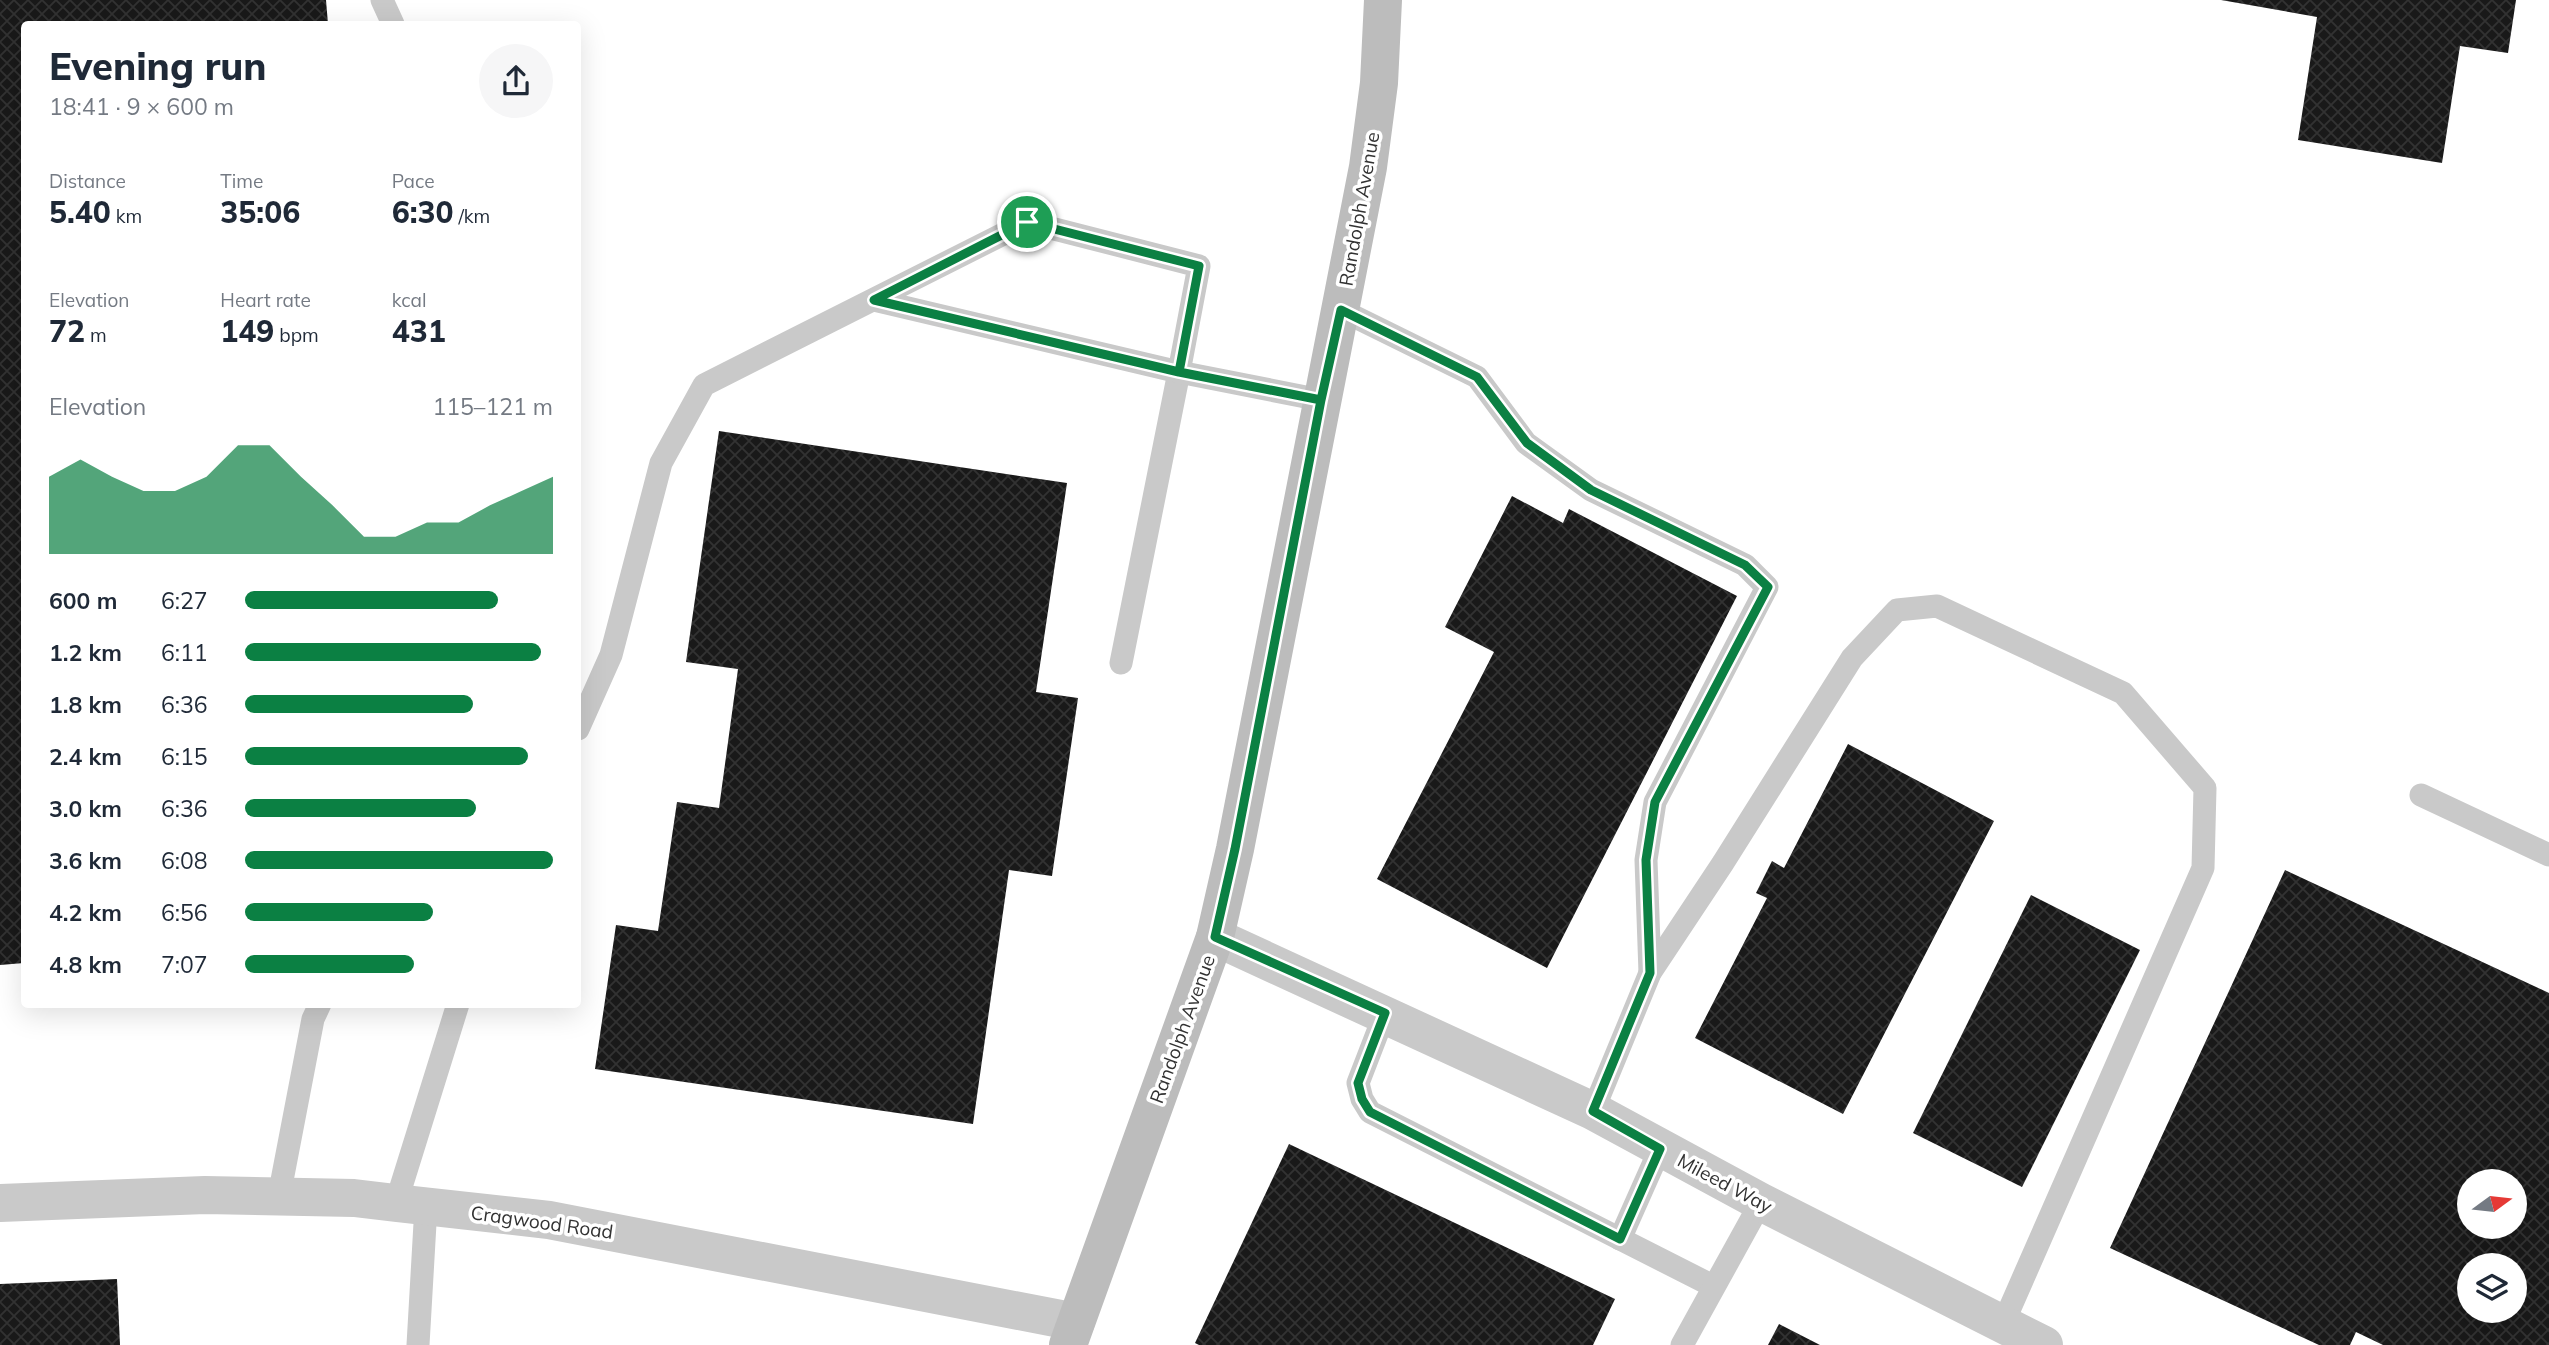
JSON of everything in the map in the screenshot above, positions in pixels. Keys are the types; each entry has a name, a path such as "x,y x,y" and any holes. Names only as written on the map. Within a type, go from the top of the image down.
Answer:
{"main road":[{"name":"Randolph Avenue","path":"1072,1334 1215,937 1235,849 1368,167 1378,83 1383,0"}],"street":[{"name":"Mileed Way","path":"1215,937 1593,1111 1761,1202 2044,1345"},
{"name":"Cragwood Road","path":"0,1203 205,1195 354,1198 549,1220 1072,1334"}],"lane":[{"path":"382,0 392,21"},
{"path":"581,722 611,655 661,463 704,385 1027,222 1199,266 1121,663"},
{"path":"874,300 1179,372 1321,400"},
{"path":"1341,310 1477,377 1527,443 1591,490 1745,565 1768,587 1655,802 1646,860 1650,973"},
{"path":"1593,1111 1650,973 1852,658 1897,610 1937,606 2123,693 2205,788 2203,868 2003,1324"},
{"path":"2421,795 2549,855"},
{"path":"279,1196 313,1019 318,1008"},
{"path":"418,1345 411,1204 457,1008"},
{"path":"1385,1013 1358,1083 1362,1099 1370,1112 1713,1286"},
{"path":"1620,1239 1660,1149"},
{"path":"1682,1345 1761,1202"}],"building":[{"path":"0,0 326,0 328,21 21,21 21,963 0,965"},
{"path":"2221,0 2516,0 2508,53 2460,46 2442,163 2298,140 2317,17"},
{"path":"719,431 1067,483 1036,692 1078,698 1052,876 1009,870 973,1124 595,1069 616,925 658,931 677,802 719,808 738,669 686,662"},
{"path":"1512,496 1563,523 1569,509 1737,596 1547,968 1377,879 1494,652 1445,627"},
{"path":"1848,744 1994,821 1843,1114 1695,1038 1767,898 1756,893 1772,861 1784,868"},
{"path":"2285,870 2549,993 2549,1345 2383,1345 2356,1332 2350,1345 2319,1345 2110,1248"},
{"path":"2031,895 2140,950 2022,1187 1913,1133"},
{"path":"1289,1144 1615,1299 1593,1345 1195,1343"},
{"path":"117,1279 120,1345 0,1345 0,1284"},
{"path":"1779,1324 1820,1345 1768,1345"}],"route":[{"path":"1027,222 874,300 1179,372 1250,386 1321,400 1341,310 1477,377 1527,443 1591,490 1745,565 1768,587 1655,802 1646,860 1650,973 1593,1111 1660,1149 1620,1239 1370,1112 1362,1099 1358,1083 1385,1013 1215,937 1235,849 1321,400 1179,372 1199,266 1027,222"}]}
